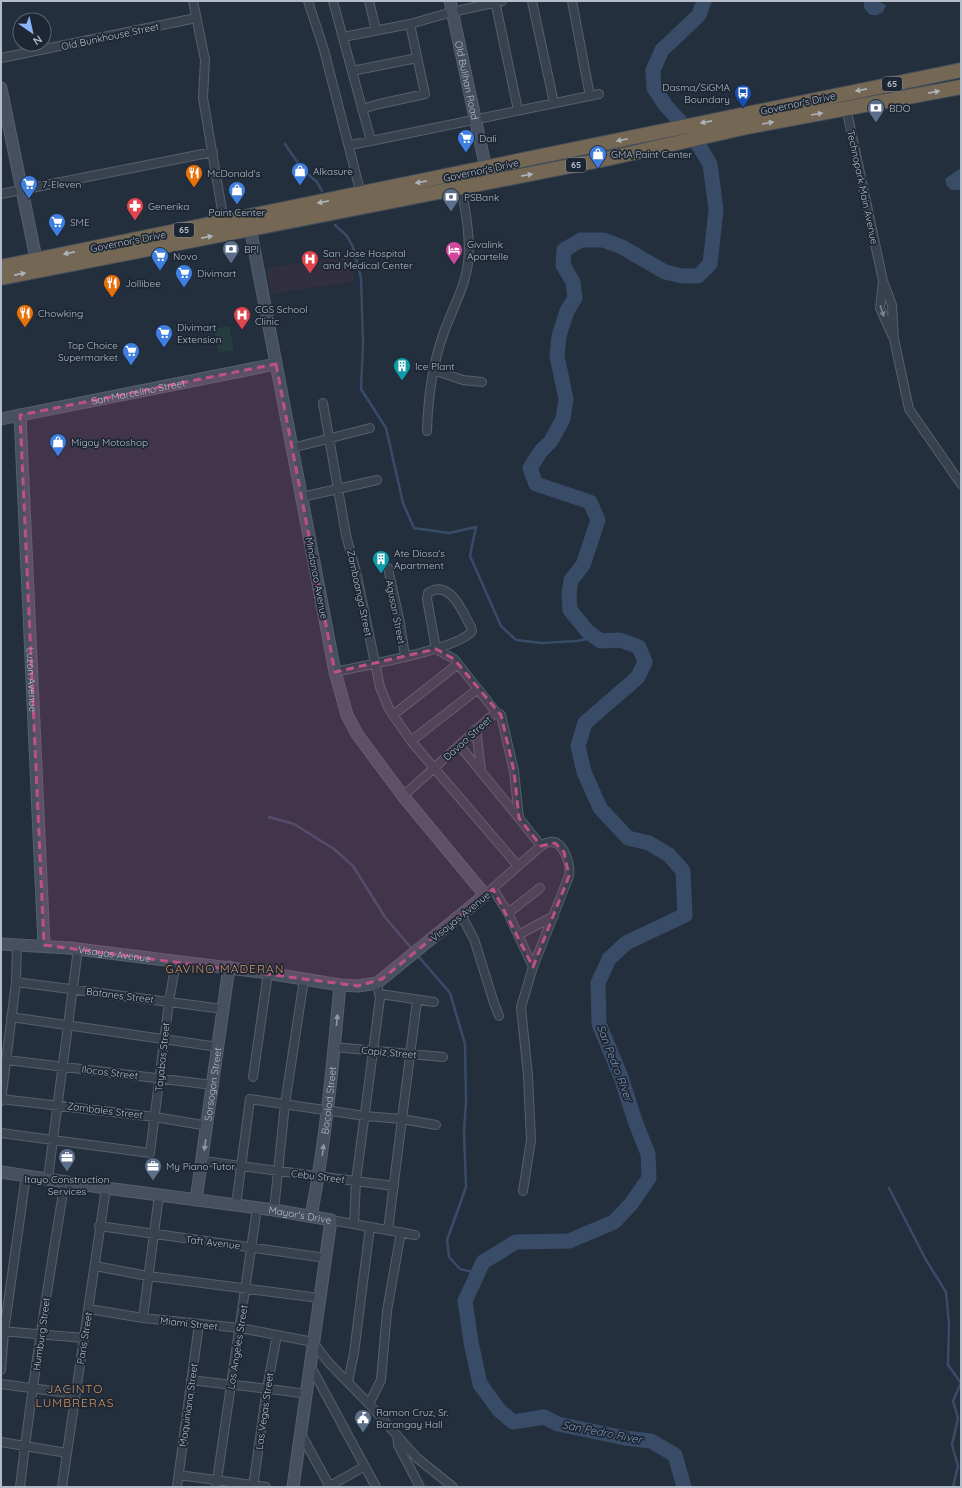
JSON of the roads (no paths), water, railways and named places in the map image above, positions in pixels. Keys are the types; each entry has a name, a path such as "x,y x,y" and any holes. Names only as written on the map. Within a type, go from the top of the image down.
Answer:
{"highway":[{"name":"Governor's Drive","path":"746,121 843,93 961,70"},
{"name":"Governor's Drive","path":"1,267 37,265 460,181 486,169 661,138 746,121 846,109 961,87"},
{"name":"Governor's Drive","path":"1,278 37,265 224,222 249,223 361,194 460,181 489,182 606,159 661,138"}],"street":[{"path":"193,1 205,60 203,98 224,222"},
{"path":"308,1 350,145 361,194"},
{"path":"333,1 372,141"},
{"path":"369,1 376,30"},
{"path":"343,37 410,24 451,6 497,1 518,110"},
{"path":"532,1 554,103"},
{"path":"572,1 590,96"},
{"name":"Old Bulihan Road","path":"451,6 489,182"},
{"name":"Old Bunkhouse Street","path":"1,58 196,18"},
{"path":"362,109 425,94 410,24"},
{"path":"352,72 417,58"},
{"path":"1,88 4,116 23,190 37,265"},
{"name":"Technopark Main Avenue","path":"843,93 883,280 892,305 894,339 909,409 961,484"},
{"path":"350,145 599,94"},
{"path":"1,194 213,152"},
{"path":"427,431 428,398 433,370 442,336 465,279 468,263 467,216 460,181"},
{"name":"Mindanao Avenue","path":"249,223 335,672 347,715 357,734 403,796 489,892"},
{"name":"Technopark Main Avenue","path":"883,280 880,308 894,339"},
{"name":"San Marcelino Street","path":"1,419 276,364"},
{"path":"433,370 463,380 482,382"},
{"name":"Zamboanga Street","path":"323,403 346,535 357,576 380,687 393,715 411,741 518,866"},
{"name":"Luzon Avenue","path":"20,415 44,945"},
{"path":"292,448 328,437 370,428"},
{"path":"302,497 377,480"},
{"name":"Agusan Street","path":"388,568 399,615 405,656"},
{"path":"335,672 436,649 466,637 472,631 451,594 446,590 439,589 433,589 428,592 427,599 436,649"},
{"name":"Davao Street","path":"403,796 496,712 454,659 436,649"},
{"path":"393,715 458,664"},
{"path":"411,741 478,689"},
{"path":"496,712 501,715 514,771 519,818"},
{"path":"476,729 481,771"},
{"path":"459,744 541,846 550,842 560,846 570,870 554,916 533,967 521,1007 528,1076 531,1140 523,1192"},
{"name":"Visayas Avenue","path":"1,944 44,945 228,967 340,985 358,986 377,983 489,892 541,846"},
{"path":"508,913 540,888"},
{"path":"489,892 508,913 533,967"},
{"path":"461,915 474,939 499,1016"},
{"path":"518,935 554,916"},
{"path":"1,1100 16,982 17,944"},
{"path":"48,1178 78,949"},
{"name":"Tayabas Street","path":"52,1140 150,1153 164,1038 176,961"},
{"name":"Sorsogon Street","path":"196,1200 208,1126 228,967"},
{"path":"253,1077 268,973"},
{"path":"274,1210 285,1104 304,979"},
{"name":"Batanes Street","path":"16,982 72,988 223,1010"},
{"path":"354,1224 356,1181 375,1050 380,994 377,983"},
{"name":"Bacolod Street","path":"312,1216 328,1111 340,985"},
{"path":"380,994 434,1002"},
{"path":"388,1230 417,1000"},
{"path":"12,1017 218,1047"},
{"name":"Capiz Street","path":"334,1047 443,1057"},
{"name":"Ilocos Street","path":"7,1060 213,1085"},
{"path":"236,1205 250,1099 366,1116 402,1119 436,1125"},
{"name":"Zambales Street","path":"1,1100 58,1105 155,1117 208,1126"},
{"path":"1,1133 52,1140"},
{"name":"Cebu Street","path":"203,1161 394,1186"},
{"name":"Mayor's Drive","path":"1,1172 106,1188 274,1210 331,1220 293,1487"},
{"path":"1,1370 3,1332 26,1175"},
{"name":"Humburg Street","path":"20,1487 34,1389 39,1336 65,1181"},
{"name":"Paris Street","path":"62,1487 89,1309 99,1226 106,1188"},
{"path":"143,1318 159,1195"},
{"name":"Los Angeles Street","path":"216,1484 230,1386 247,1288 251,1246 257,1208"},
{"path":"331,1220 415,1234"},
{"name":"Taft Avenue","path":"99,1226 154,1235 251,1246 326,1258"},
{"path":"348,1382 354,1354 370,1227"},
{"path":"369,1404 381,1380 387,1311 401,1232"},
{"path":"95,1266 148,1276 319,1298"},
{"name":"Miami Street","path":"89,1309 143,1318 240,1328 313,1342"},
{"name":"Maquiniana Street","path":"177,1487 199,1324"},
{"path":"3,1332 39,1336 84,1338"},
{"name":"Las Vegas Street","path":"254,1486 267,1388 277,1335"},
{"path":"313,1342 328,1362 369,1404 417,1458 453,1487"},
{"path":"311,1367 376,1487"},
{"path":"191,1380 230,1386 267,1388 307,1394"},
{"path":"1,1384 76,1394"},
{"path":"301,1434 329,1487 365,1466"},
{"path":"397,1435 398,1445 420,1487"},
{"path":"1,1442 67,1453"},
{"path":"178,1475 216,1484 266,1487"}],"water":[{"path":"864,1 877,1 886,5 883,12 877,15 870,15 864,8"},
{"path":"961,168 961,190 951,190 947,186 945,179"}],"waterway":[{"name":"San Pedro River","path":"684,1487 675,1455 651,1441 625,1438 558,1424 544,1417 513,1422 499,1410 480,1384 471,1342 465,1301 483,1262 516,1242 569,1241 614,1222 631,1204 649,1178 648,1154 635,1121 621,1077 599,1024 598,983 609,959 626,943 685,915 683,871 669,855 649,843 628,838 600,808 584,772 578,746 585,723 638,677 645,662 639,647 620,640 601,641 588,632 570,610 569,594 571,580 583,565 598,520 590,502 536,484 530,468 541,451 551,441 563,419 566,399 557,356 559,336 567,311 575,298 573,282 563,265 564,250 581,240 603,240 622,247 665,272 682,276 698,276 710,264 716,210 710,164 691,133 666,106 654,88 653,70 662,50 699,15 704,1"},
{"path":"285,144 302,169 317,182 322,191"},
{"path":"335,225 347,236 353,247 361,278 363,343 361,389 386,428 403,503 414,528 449,533 476,527 470,556 501,626 516,640 542,643 577,641 596,637"},
{"path":"269,817 294,824 334,849 353,866 385,917 412,949"},
{"path":"418,956 450,993 465,1044 466,1102 464,1132 466,1187 447,1240 449,1257 460,1269 477,1273"},
{"path":"889,1188 926,1260 946,1292 949,1324 948,1365 961,1383 953,1401 958,1418 952,1445 958,1466 953,1487"}],"place":[{"name":"Dasma/SiGMA Boundary","path":"743,108"},
{"name":"BDO","path":"876,123"},
{"name":"Dali","path":"466,153"},
{"name":"GMA Paint Center","path":"598,169"},
{"name":"Alkasure","path":"300,186"},
{"name":"McDonald's","path":"194,188"},
{"name":"7-Eleven","path":"29,199"},
{"name":"Paint Center","path":"237,205"},
{"name":"PSBank","path":"451,212"},
{"name":"Generika","path":"135,221"},
{"name":"SME","path":"57,237"},
{"name":"BPI","path":"231,264"},
{"name":"Givalink Apartelle","path":"454,265"},
{"name":"Novo","path":"160,271"},
{"name":"San Jose Hospital and Medical Center","path":"310,274"},
{"name":"Divimart","path":"184,288"},
{"name":"Jollibee","path":"112,298"},
{"name":"Chowking","path":"25,328"},
{"name":"CGS School Clinic","path":"242,330"},
{"name":"Divimart Extension","path":"164,348"},
{"name":"Top Choice Supermarket","path":"131,366"},
{"name":"Ice Plant","path":"402,381"},
{"name":"Migoy Motoshop","path":"58,457"},
{"name":"Ate Diosa's Apartment","path":"381,574"},
{"name":"Itayo Construction Services","path":"67,1172"},
{"name":"My Piano Tutor","path":"153,1181"},
{"name":"Ramon Cruz, Sr. Barangay Hall","path":"363,1433"}],"district":[{"name":"GAVINO MADERAN","path":"225,969"},
{"name":"JACINTO LUMBRERAS","path":"75,1396"}]}
